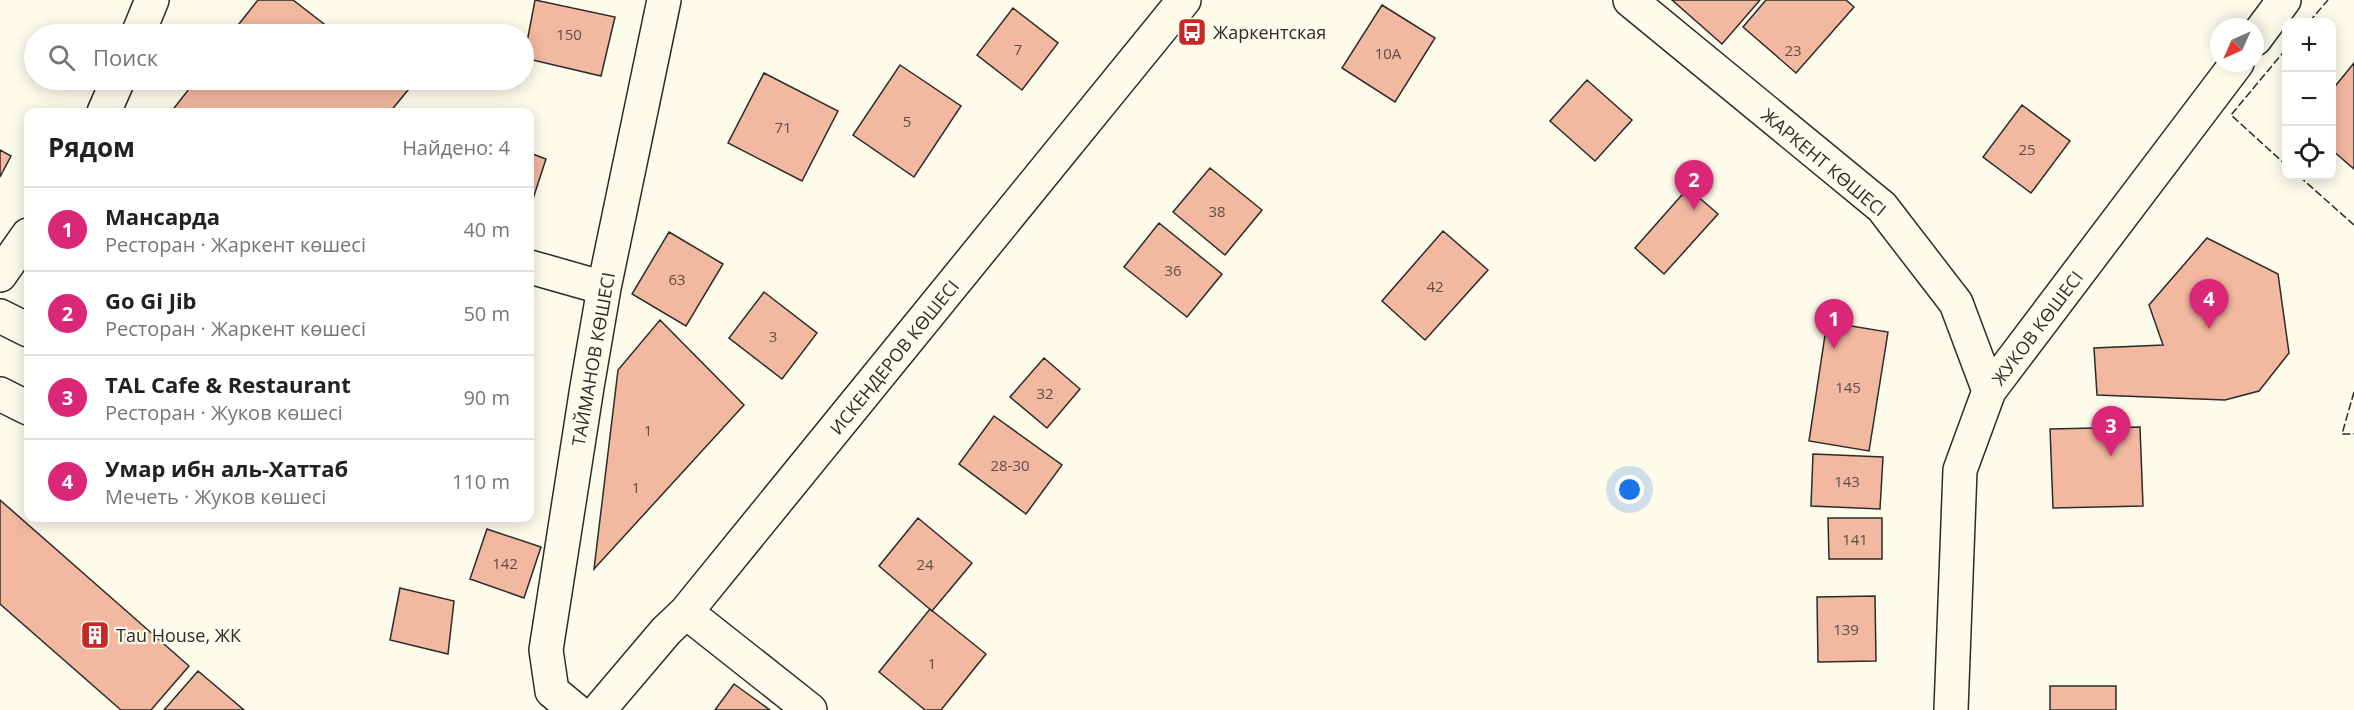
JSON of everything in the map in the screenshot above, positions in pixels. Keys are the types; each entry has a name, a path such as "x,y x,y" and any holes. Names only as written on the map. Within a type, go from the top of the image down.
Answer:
{"street":[{"path":"142,24 152,0"},
{"name":"ТАЙМАНОВ КӨШЕСІ","path":"575,710 552,691 546,650 604,288 664,0"},
{"name":"ИСКЕНДЕРОВ КӨШЕСІ","path":"599,710 666,631 686,612 1184,0"},
{"name":"ЖАРКЕНТ КӨШЕСІ","path":"1630,0 1882,207 1956,303 1989,391"},
{"path":"2264,27 2284,0"},
{"name":"ЖУКОВ КӨШЕСІ","path":"1952,710 1960,470 1989,391 2230,72"},
{"path":"106,108 114,90"},
{"path":"0,274 24,241"},
{"path":"534,268 604,288"},
{"path":"0,316 24,328"},
{"path":"0,394 24,406"},
{"path":"686,612 810,710"}],"building":[{"path":"258,0 293,0 324,24 239,24"},
{"path":"535,0 615,17 601,76 534,60 534,24 530,24"},
{"path":"1672,0 1760,0 1722,44"},
{"path":"1766,0 1846,0 1854,7 1796,73 1743,27"},
{"path":"1382,5 1435,38 1395,102 1342,68"},
{"path":"1013,8 1058,43 1022,90 977,55"},
{"path":"2354,63 2354,169 2336,153 2336,85"},
{"path":"900,65 961,106 914,177 853,135"},
{"path":"764,73 838,111 802,181 728,143"},
{"path":"1587,80 1632,120 1595,161 1550,121"},
{"path":"188,90 408,90 393,108 174,108"},
{"path":"2022,105 2070,141 2031,193 1983,157"},
{"path":"0,150 11,156 0,177"},
{"path":"534,154 546,159 534,196"},
{"path":"1210,168 1262,210 1225,255 1173,212"},
{"path":"1688,188 1718,214 1664,274 1635,248"},
{"path":"1159,223 1222,274 1187,317 1124,267"},
{"path":"1443,231 1488,270 1425,340 1382,301"},
{"path":"669,232 723,264 686,326 632,294"},
{"path":"2207,238 2278,274 2289,353 2259,391 2225,400 2097,395 2094,348 2163,345 2149,305"},
{"path":"764,292 817,333 782,379 729,338"},
{"path":"660,320 744,405 594,569 618,370"},
{"path":"1827,322 1888,332 1869,451 1809,441"},
{"path":"1044,358 1080,389 1047,428 1010,397"},
{"path":"994,416 1062,465 1026,514 959,464"},
{"path":"2140,427 2143,506 2053,508 2050,429"},
{"path":"1813,454 1883,457 1880,509 1811,506"},
{"name":"Tau House, ЖК","path":"0,500 189,666 151,710 121,710 0,604"},
{"path":"918,518 972,563 932,611 879,566"},
{"path":"1828,518 1882,518 1882,559 1829,559"},
{"path":"487,529 541,547 524,598 470,579"},
{"path":"400,588 454,601 448,654 390,640"},
{"path":"1875,596 1876,661 1818,662 1817,597"},
{"path":"930,609 986,654 941,710 925,710 879,672"},
{"path":"198,671 244,710 164,710"},
{"path":"734,684 770,710 715,710"},
{"path":"2050,686 2116,686 2116,710 2050,710"}],"fence":[{"path":"2312,18 2328,0"},
{"path":"2282,54 2231,115 2282,161"},
{"path":"2303,180 2354,225"},
{"path":"2354,392 2342,434 2354,434"}],"place":[{"name":"Жаркентская","path":"1192,32"},
{"name":"Go Gi Jib","path":"1694,210"},
{"name":"Умар ибн аль-Хаттаб","path":"2209,329"},
{"name":"Мансарда","path":"1834,349"},
{"name":"TAL Cafe & Restaurant","path":"2111,456"},
{"name":"Tau House, ЖК","path":"95,635"}]}
